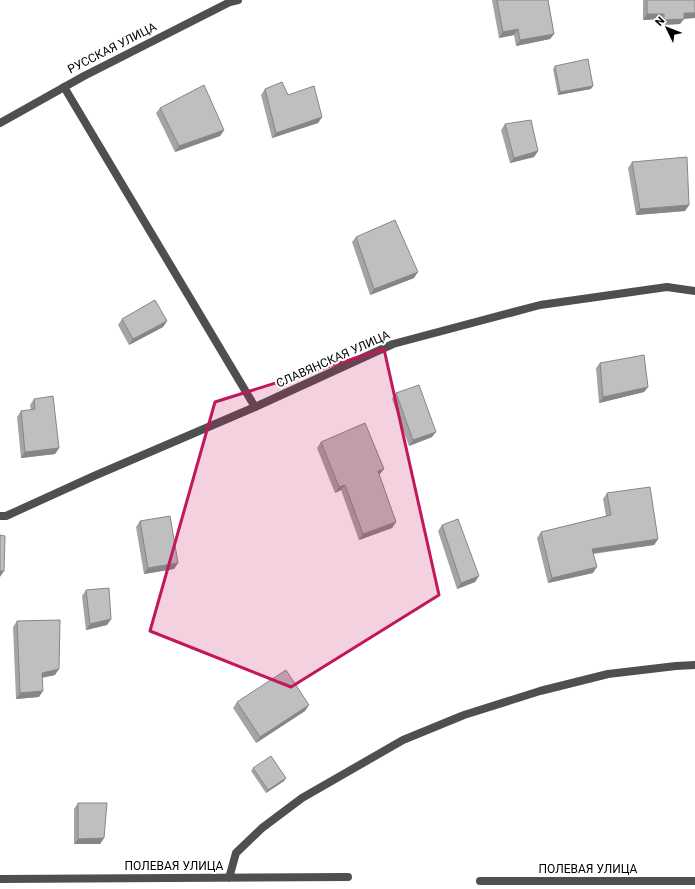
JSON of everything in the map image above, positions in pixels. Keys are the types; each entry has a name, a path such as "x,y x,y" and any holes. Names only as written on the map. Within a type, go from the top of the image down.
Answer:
{"street":[{"name":"РУССКАЯ УЛИЦА","path":"0,124 64,87 223,6 238,0"},
{"path":"64,87 255,407"},
{"name":"СЛАВЯНСКАЯ УЛИЦА","path":"0,516 6,516 94,476 255,407 393,344 540,305 667,287 695,291"},
{"path":"229,878 236,853 262,828 302,798 403,740 464,715 540,691 608,674 676,666 695,666"},
{"name":"ПОЛЕВАЯ УЛИЦА","path":"0,879 348,877"},
{"name":"ПОЛЕВАЯ УЛИЦА","path":"480,880 695,881"}],"highlighted area":[{"path":"384,349 439,595 291,687 150,631 215,402"}],"building":[{"path":"497,0 548,0 554,34 520,40 518,29 503,32"},
{"path":"647,0 695,0 695,13 684,13 684,19 664,20 664,14 647,14"},
{"path":"588,59 593,86 560,92 555,66"},
{"path":"282,82 288,95 314,86 322,117 276,133 265,89"},
{"path":"204,85 224,130 179,146 160,108"},
{"path":"531,120 538,151 514,158 505,124"},
{"path":"687,157 689,205 640,209 632,162"},
{"path":"395,220 418,272 374,289 356,237"},
{"path":"155,300 167,321 133,339 122,319"},
{"path":"644,355 648,387 603,397 600,363"},
{"path":"419,385 436,432 413,440 396,393"},
{"path":"53,396 59,448 25,452 21,411 35,409 34,399"},
{"path":"365,423 384,469 378,471 396,522 363,534 345,485 339,487 321,442"},
{"path":"650,487 658,539 592,549 597,567 552,578 541,532 611,515 607,493"},
{"path":"170,516 178,563 148,568 140,521"},
{"path":"458,519 479,576 461,583 442,525"},
{"path":"0,535 5,536 4,571 0,571"},
{"path":"109,588 111,619 90,624 86,590"},
{"path":"60,620 59,669 42,673 43,691 20,693 17,621"},
{"path":"286,670 309,705 260,737 237,702"},
{"path":"271,756 286,778 268,790 253,768"},
{"path":"78,803 107,803 104,838 78,839"}]}
